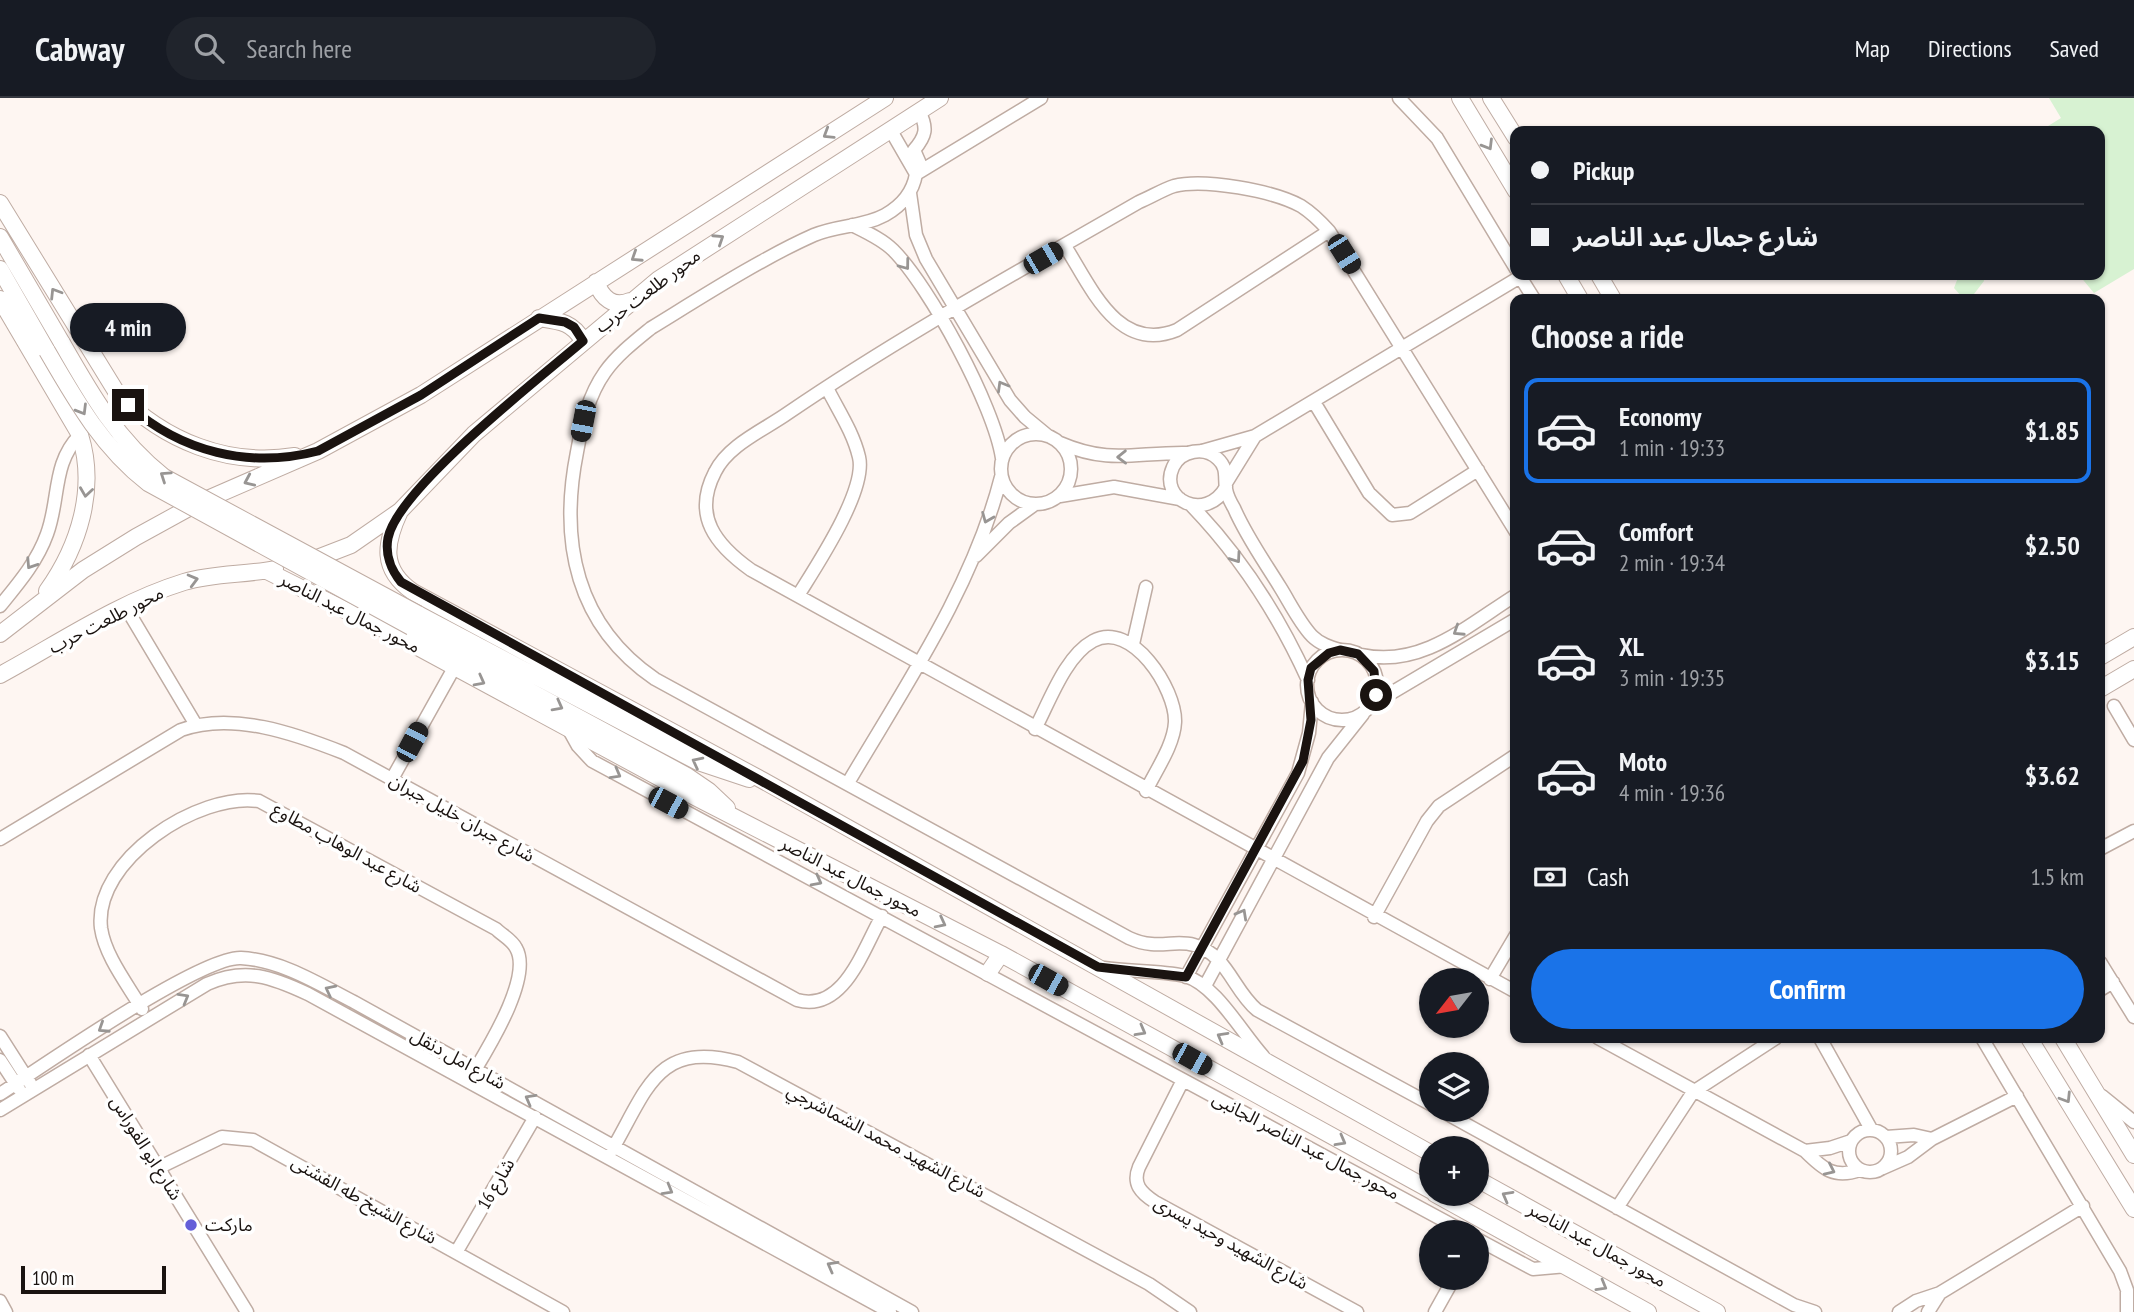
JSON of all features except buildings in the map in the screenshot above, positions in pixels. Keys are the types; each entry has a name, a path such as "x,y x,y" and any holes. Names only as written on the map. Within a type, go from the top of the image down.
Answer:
{"main road":[{"name":"محور طلعت حرب","path":"2,629 109,553 166,520 318,451 421,395 886,98"},
{"name":"محور طلعت حرب","path":"0,675 125,606 182,582 206,576 267,571 324,557 377,530 400,511 474,433 634,299 693,255 940,98"},
{"path":"1460,98 1510,181"},
{"path":"1491,98 1510,128"},
{"path":"0,203 117,393 128,405 166,433 217,453 271,459 318,451"},
{"path":"0,237 104,416 132,449 164,477 699,782 732,815"},
{"path":"0,270 98,434 121,460 148,483 698,762 729,775 762,780"},
{"path":"596,282 600,294 610,302 622,304 634,299"},
{"path":"0,299 80,435 88,480 80,524 60,570 33,608"},
{"path":"539,318 565,322 574,327 583,341"},
{"path":"80,435 99,435 113,429 128,405"},
{"path":"400,511 387,544 390,562 397,576 413,592 762,780 1419,1147"},
{"name":"محور جمال عبد الناصر","path":"267,571 364,619 568,729 1000,954 1419,1184"},
{"path":"364,619 365,604 372,591 383,581 397,576"},
{"path":"2105,654 2134,637"},
{"path":"2105,686 2134,669"},
{"path":"988,973 1000,954"},
{"path":"2033,1043 2134,1209"},
{"path":"2066,1043 2134,1155"},
{"name":"محور جمال عبد الناصر","path":"1489,1186 1717,1312"},
{"name":"محور جمال عبد الناصر","path":"1458,1206 1648,1312"}],"street":[{"path":"1041,98 919,172 910,193 886,215 824,231 795,244 651,328 615,360 593,395 583,421 572,480 570,526 582,588 593,614 619,651 655,679 1129,938 1148,945 1187,944 1202,948 1217,958 1237,990 1257,1010 1419,1098"},
{"path":"1399,98 1437,138 1510,260"},
{"path":"919,111 926,131 914,154 919,172"},
{"path":"890,129 919,172"},
{"path":"1510,522 1329,230 1312,213 1288,201 1228,187 1186,184 1139,202 956,308 827,388 725,456 714,473 706,502 716,540 732,557 751,570 799,594 918,665 1374,917 1510,989"},
{"path":"910,193 920,247 1017,410 1060,443 1082,452 1115,458 1202,451 1255,436 1403,348 1510,278"},
{"path":"848,783 918,665 973,559 1001,477 1002,458 986,403 911,271 892,249 852,225"},
{"path":"1065,246 1114,319 1130,332 1152,337 1177,330 1329,230"},
{"path":"799,594 853,497 860,470 860,459 852,438 827,388"},
{"path":"1314,402 1369,493 1392,515 1410,513 1478,470"},
{"path":"0,606 35,560 47,533 60,463 68,447 80,435"},
{"path":"1002,458 1007,448 1026,435 1048,436"},
{"path":"973,559 1009,523 1034,505 1059,496 1114,487 1186,503 1212,503 1255,436"},
{"path":"1059,496 1066,489 1071,470 1066,451 1060,443"},
{"path":"1202,451 1218,458 1223,465 1226,485 1247,535 1305,626 1321,643 1340,650 1386,659 1411,656 1436,645 1510,598"},
{"path":"1186,977 1303,761 1312,702 1308,680 1286,635 1240,562 1171,484 1174,466 1187,453"},
{"path":"1001,477 1017,499 1034,505"},
{"path":"1132,644 1146,587"},
{"path":"125,606 196,725"},
{"path":"1312,702 1329,718 1352,719 1510,623"},
{"path":"1035,729 1067,670 1091,641 1111,636 1132,644 1143,654 1165,689 1175,719 1170,742 1146,791"},
{"path":"1308,680 1319,659 1340,650"},
{"path":"1205,986 1217,958 1335,746 1367,710 1376,695 1374,671 1358,654"},
{"path":"393,779 454,668"},
{"path":"2114,706 2134,740"},
{"name":"شارع جبران خليل جبران","path":"0,839 166,738 196,725 241,724 293,736 344,753 797,1000 808,1003 831,998 840,990 882,916"},
{"name":"محور جمال عبد الناصر الجانبى","path":"568,729 578,746 592,761 1443,1220"},
{"path":"1374,917 1427,821 1439,806 1510,759"},
{"name":"شارع عبد الوهاب مطاوع","path":"148,1018 101,930 103,902 108,887 132,855 203,807 231,800 259,801 496,929 513,944 520,960 516,988 468,1081"},
{"path":"2105,846 2134,831"},
{"path":"1490,978 1510,945"},
{"name":"شارع امل دنقل","path":"0,1094 139,1005 222,961 237,958 266,961 355,1002 476,1069 890,1312"},
{"path":"1098,967 1186,977 1205,986 1270,1064"},
{"path":"2105,970 2134,1017"},
{"name":"شارع امل دنقل","path":"0,1110 148,1018 216,980 257,974 307,994 535,1116 612,1151"},
{"path":"2105,987 2113,982"},
{"path":"0,1036 29,1093"},
{"path":"1607,1043 1693,1092 1805,1150 1830,1173 1847,1175 1860,1170 1869,1172 1883,1168 1919,1151 1932,1139 2017,1096"},
{"path":"1617,1208 1693,1092 1768,1043"},
{"path":"1823,1043 1871,1129 1886,1137 1914,1135 1932,1139"},
{"path":"1985,1043 2120,1271 2127,1290 2127,1312"},
{"name":"شارع الشهيد محمد الشماشرجي","path":"612,1151 655,1078 676,1059 701,1054 738,1062 1149,1284 1190,1312"},
{"name":"شارع ابو الفوراس","path":"89,1055 247,1312"},
{"path":"0,1059 21,1080"},
{"name":"شارع الشهيد وحيد يسرى","path":"1183,1080 1136,1174 1138,1187 1155,1202 1357,1312"},
{"path":"2094,1089 2134,1122"},
{"name":"شارع 16","path":"457,1251 535,1116"},
{"path":"1462,1122 1798,1309 1815,1312"},
{"path":"1805,1150 1836,1147 1851,1141 1863,1130 1871,1129"},
{"name":"شارع الشيخ طه الفشنى","path":"158,1168 222,1137 253,1140 563,1312"},
{"path":"1883,1168 1891,1153 1886,1137"},
{"path":"1851,1141 1849,1158 1860,1170"},
{"path":"1899,1312 1916,1301 1940,1293 2082,1206"},
{"path":"1489,1245 1533,1269 1567,1266"},
{"path":"1435,1312 1447,1290"},
{"path":"1928,1312 1940,1293"},
{"name":"شارع امل دنقل","path":"868,1300 912,1312"},
{"path":"0,1301 6,1312"}],"green space":[{"path":"2049,98 2134,98 2134,269 2094,293 2083,280 2105,280 2105,126 2048,126 2061,118"},
{"path":"1957,280 1984,280 1974,294 1959,294 1954,288"}],"place":[{"name":"ماركت","path":"191,1225"}],"route":[{"path":"128,405 166,433 209,451 240,458 287,458 318,451 421,395 539,318 565,322 574,327 583,341 474,433 400,511 388,535 387,544 390,562 401,582 413,592 762,780 1098,967 1186,977 1303,761 1311,720 1312,702 1308,680 1311,668 1329,653 1340,650 1358,654 1374,671 1376,695"}]}
